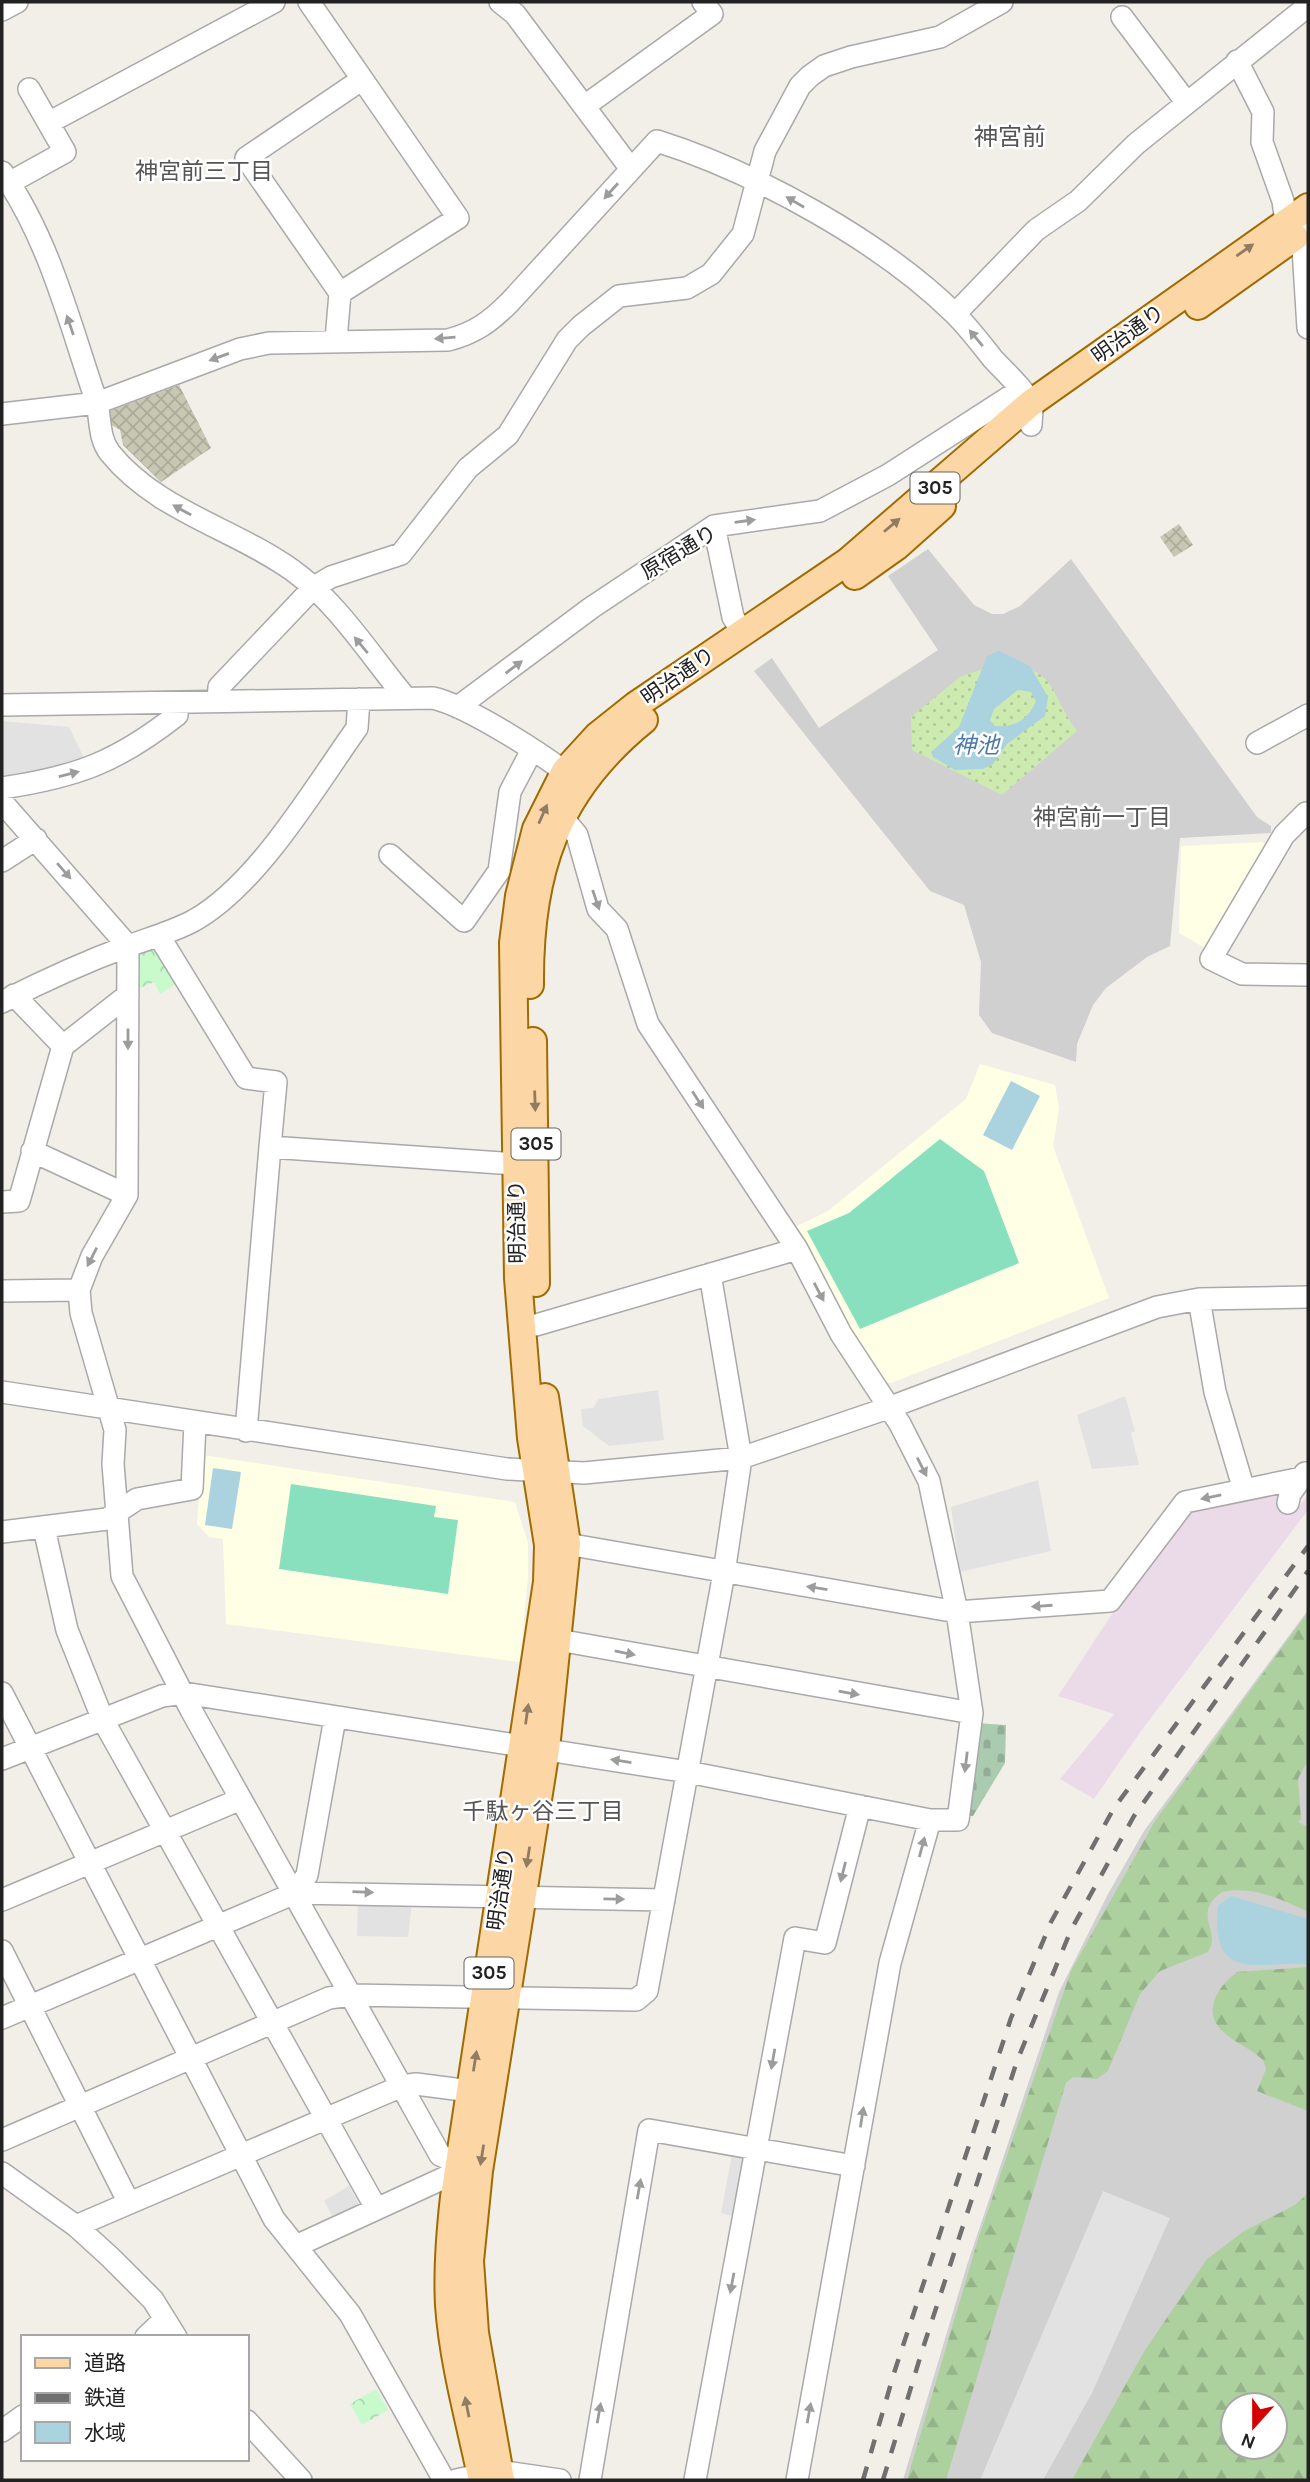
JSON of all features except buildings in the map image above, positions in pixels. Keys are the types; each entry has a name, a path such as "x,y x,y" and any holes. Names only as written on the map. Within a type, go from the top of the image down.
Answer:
{"main road":[{"name":"明治通り","path":"534,1748 548,1545 546,1473 513,943 519,896 533,839 572,778 614,721 847,562 1027,406 1301,222"},
{"name":"明治通り","path":"484,2477 471,2261 474,2213 496,1997 534,1748 558,1640 567,1544 546,1473 518,1278 526,1165 532,936 541,874 562,817 572,778 610,750 646,718 896,547 1027,406"},
{"name":"明治通り","path":"484,2477 449,2306 449,2253 470,2091 496,1997"}],"street":[{"path":"2,10 18,2"},
{"path":"50,122 274,2"},
{"path":"309,2 458,218 340,293"},
{"path":"500,2 515,14 586,105 631,169"},
{"path":"218,701 219,687 314,587 331,577 401,554 468,468 508,435 567,340 580,326 619,296 687,288 711,274 743,234 759,182 765,151 800,86 810,76 824,66 851,57 940,37 1002,2"},
{"path":"955,314 1035,230 1078,201 1136,144 1308,6"},
{"path":"586,105 708,8"},
{"path":"1122,17 1187,103"},
{"path":"1237,61 1263,112 1262,142 1283,201 1301,222 1308,328"},
{"path":"336,340 340,293 246,158 361,80"},
{"path":"29,89 65,152 6,178 33,224 48,262 97,403 104,443 132,477 198,518 259,548 314,587 405,697"},
{"path":"2,414 97,403 240,349 269,343 448,340 487,325 657,141 688,150 759,182 844,229 955,314 1027,406"},
{"name":"原宿通り","path":"458,707 591,608 714,526 820,511 888,475 960,430 1027,406"},
{"path":"714,526 733,617 742,632"},
{"path":"2,705 433,698 458,707 532,750 572,778"},
{"path":"63,1046 8,999 128,946 193,921 245,879 357,728 359,699"},
{"path":"2,788 93,768 145,740 177,715 178,703"},
{"path":"1257,743 1308,715"},
{"path":"390,855 464,921 499,871 510,792 532,750"},
{"path":"2,802 128,946 127,1195 92,1256 79,1290 81,1313 115,1430 113,1464 122,1576 241,1799 440,2155 458,2168 296,2246"},
{"path":"1306,813 1284,835 1212,959 1242,974 1308,975"},
{"path":"2,1759 162,1696 184,1693 688,1772 930,1820 958,1820 972,1713 957,1612 929,1481 888,1408 841,1334 797,1249 648,1024 617,929 598,909 577,835 562,817"},
{"path":"2,861 36,839"},
{"path":"159,936 246,1077 276,1082 246,1431"},
{"path":"2,1202 19,1201 63,1046 128,995"},
{"path":"270,1147 526,1165"},
{"path":"32,1151 127,1195"},
{"path":"536,1325 797,1249"},
{"path":"2,2140 329,1998 350,1996 636,2000 647,1991 724,1573 741,1458 710,1274"},
{"path":"2,1291 79,1290"},
{"path":"2,1392 246,1431 546,1473 741,1458 888,1408 1157,1307 1199,1299 1308,1297"},
{"path":"1199,1299 1215,1392 1244,1490"},
{"path":"2,1532 44,1528 116,1515 137,1499 192,1489 195,1423"},
{"path":"567,1544 957,1612 1110,1601 1185,1502 1244,1490 1305,1473"},
{"path":"1288,1503 1290,1494 1305,1473"},
{"path":"44,1528 67,1630 103,1720 376,2208"},
{"path":"558,1640 972,1713"},
{"path":"2,1693 274,2219 349,2315 444,2480"},
{"path":"295,1893 307,1875 335,1718"},
{"path":"2,1900 164,1829 241,1799"},
{"path":"695,2480 795,1938 825,1943 860,1805"},
{"path":"797,2480 890,1962 930,1820"},
{"path":"2,2018 295,1893 664,1900"},
{"path":"2,1951 129,2203"},
{"path":"76,2226 402,2086 416,2084 470,2091"},
{"path":"590,2480 649,2130 854,2166"},
{"path":"2,2173 76,2226 153,2300 170,2328 151,2335"},
{"path":"2,2431 21,2417"},
{"path":"248,2422 301,2480"},
{"path":"484,2477 560,2480"}],"shaded area":[{"path":"179,385 211,448 161,482 123,445 120,430 110,424 110,411"},
{"path":"1179,524 1193,545 1174,557 1160,537"},
{"path":"928,549 974,605 992,614 1003,614 1020,606 1071,559 1257,817 1271,826 1271,833 1180,838 1170,946 1147,957 1106,988 1093,1005 1077,1044 1076,1062 992,1033 979,1015 981,962 964,905 930,891 754,671 772,658 819,728 938,650 888,576"},
{"path":"2,721 69,727 83,756 82,764 2,777"},
{"path":"1263,842 1270,853 1212,952 1179,933 1181,846"},
{"path":"980,1064 1055,1085 1059,1108 1053,1146 1109,1298 891,1383 879,1381 791,1229 828,1211 966,1099"},
{"path":"658,1390 664,1440 609,1446 583,1426 581,1409 593,1408 599,1399"},
{"path":"1125,1396 1135,1431 1131,1433 1139,1465 1092,1469 1077,1415"},
{"path":"202,1455 515,1502 528,1543 528,1577 520,1662 226,1624 223,1539 209,1537 197,1524"},
{"path":"1038,1480 1051,1551 960,1572 951,1507"},
{"path":"1273,1492 1297,1509 1308,1495 1308,1510 1141,1731 1094,1799 1060,1779 1114,1714 1058,1696 1114,1611 1190,1510"},
{"path":"1308,1610 1308,2480 903,2480 967,2265 1059,1992 1108,1894 1144,1831"},
{"path":"358,1900 412,1902 408,1937 357,1936"},
{"path":"732,2154 746,2158 736,2217 721,2213"},
{"path":"349,2186 360,2206 334,2219 324,2201"},
{"path":"1103,2191 1170,2218 1092,2393 1043,2480 980,2480"}],"green space":[{"path":"1003,662 1022,666 1044,678 1077,731 1002,795 912,750 911,717 960,677"},
{"path":"157,943 179,982 160,994 154,982 136,990 133,950"},
{"path":"940,1139 984,1171 1019,1263 860,1329 807,1231 849,1213"},
{"path":"291,1484 436,1506 434,1517 458,1520 448,1594 279,1569"},
{"path":"1308,1612 1308,1760 1298,1779 1301,1819 1298,1822 1308,1827 1308,1912 1277,1898 1255,1892 1222,1892 1209,1908 1212,1937 1208,1952 1160,1971 1140,1994 1108,2071 1097,2079 1073,2077 1066,2083 946,2480 907,2480 979,2236 1071,1971 1155,1821"},
{"path":"975,1723 1006,1725 1005,1763 973,1816 963,1815"},
{"path":"1308,1967 1308,2111 1257,2091 1266,2069 1263,2060 1228,2036 1215,2022 1213,2013 1218,1993 1237,1972"},
{"path":"1308,2193 1308,2480 1072,2480 1145,2350 1207,2259 1244,2231 1295,2205"},
{"path":"376,2389 388,2410 362,2425 350,2404"}],"water":[{"name":"神池","path":"999,651 1030,666 1048,697 1045,716 1007,744 993,764 983,769 955,770 933,757 931,752 959,727 987,656","holes":["1018,690 1031,692 1036,701 1020,721 995,726 990,720 994,709"]},
{"path":"1011,1081 1040,1096 1012,1150 983,1135"},
{"path":"213,1468 241,1472 232,1529 205,1525"},
{"path":"1231,1896 1308,1919 1308,1964 1254,1965 1240,1963 1229,1957 1221,1947 1218,1906"}],"railway":[{"path":"863,2480 894,2373 1011,2018 1051,1922 1114,1808 1308,1546"},
{"path":"883,2480 922,2351 1017,2061 1071,1930 1134,1816 1308,1571"}],"district":[{"name":"神宮前","path":"1010,137"},
{"name":"神宮前三丁目","path":"204,171"},
{"name":"神宮前一丁目","path":"1102,817"},
{"name":"千駄ヶ谷三丁目","path":"543,1811"}]}
